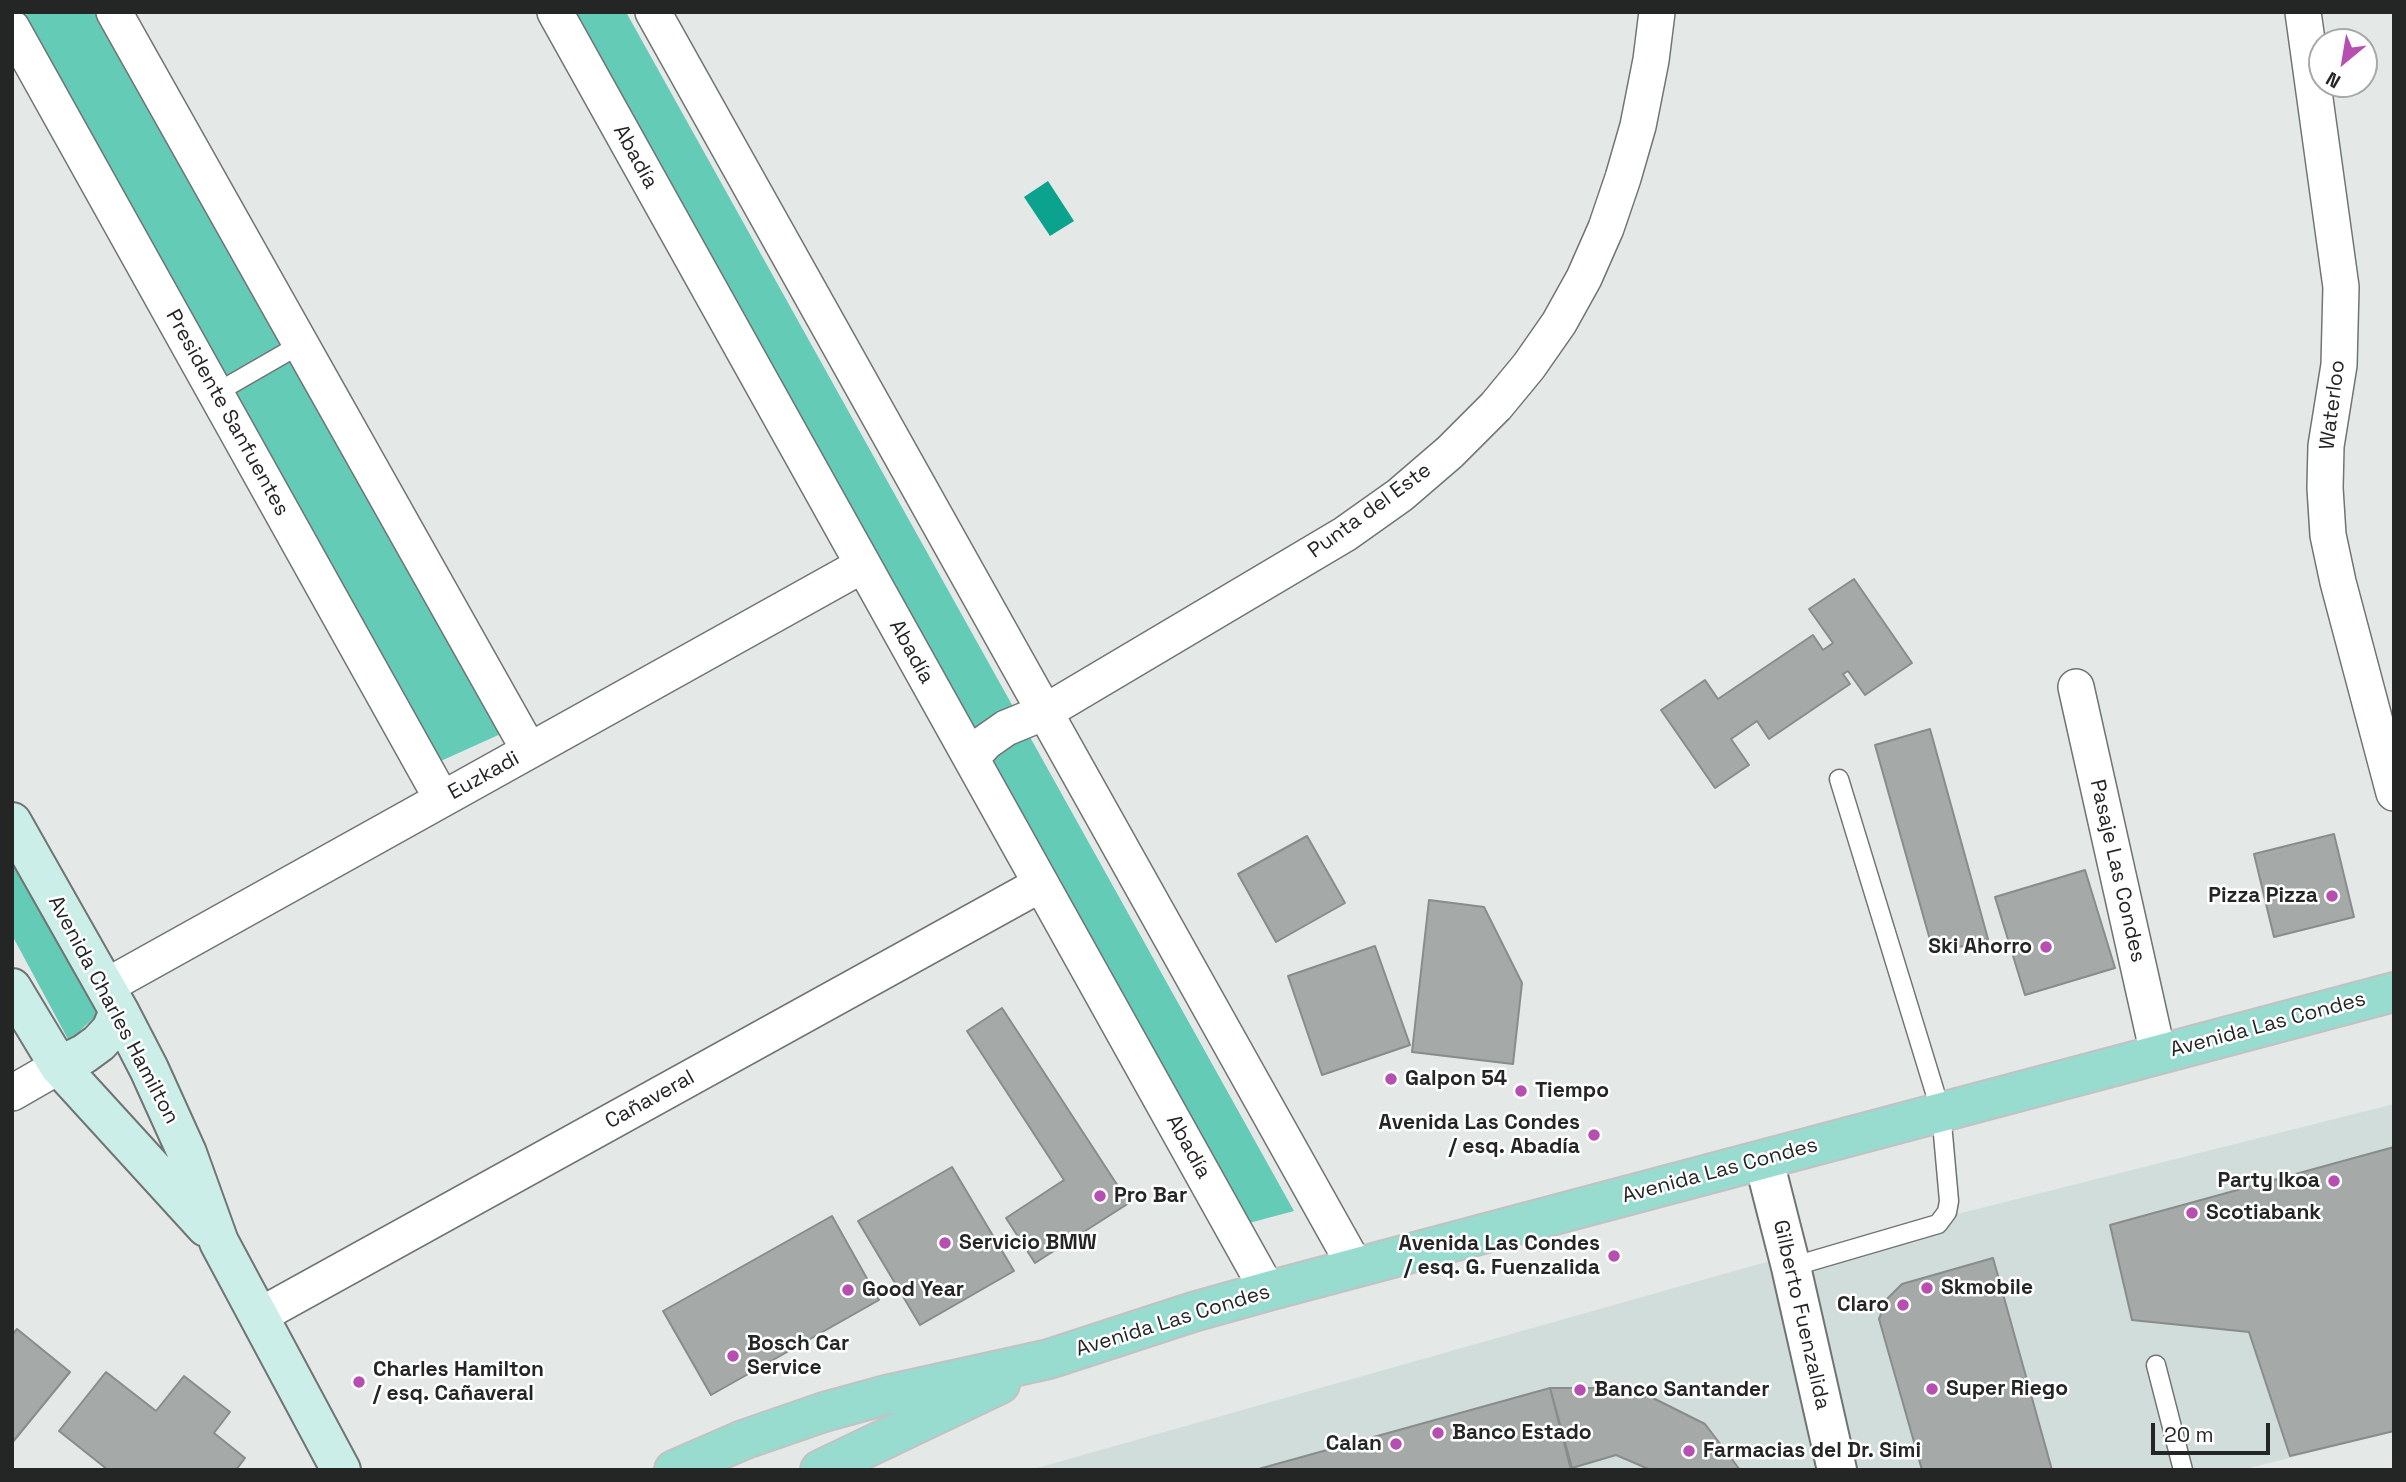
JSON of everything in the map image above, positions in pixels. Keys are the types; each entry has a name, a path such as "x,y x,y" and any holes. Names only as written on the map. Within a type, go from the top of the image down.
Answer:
{"main road":[{"name":"Avenida Charles Hamilton","path":"12,822 149,1069 187,1153 219,1242 341,1470"},
{"name":"Avenida Charles Hamilton","path":"12,988 59,1066 219,1242"},
{"name":"Avenida Las Condes","path":"674,1470 743,1440 824,1412 1049,1359 1193,1312 1268,1291 2394,992"},
{"path":"59,1066 99,1043 111,1030 112,999"},
{"name":"Avenida Las Condes","path":"820,1470 943,1413 1049,1359"}],"street":[{"path":"114,12 529,750"},
{"name":"Abadía","path":"555,12 1268,1291"},
{"path":"653,12 1356,1268"},
{"name":"Punta del Este","path":"971,758 986,742 1006,728 1045,712 1345,534 1400,495 1450,452 1496,406 1530,366 1559,323 1584,278 1606,229 1638,126 1657,12"},
{"name":"Waterloo","path":"2303,12 2341,287 2339,365 2326,446 2328,535 2394,793"},
{"name":"Presidente Sanfuentes","path":"12,28 442,799"},
{"name":"Euzkadi","path":"112,999 442,799 863,565"},
{"name":"Pasaje Las Condes","path":"2076,687 2158,1054"},
{"name":"Cañaveral","path":"259,1317 1041,884"},
{"path":"12,1093 59,1066"},
{"name":"Gilberto Fuenzalida","path":"1763,1161 1791,1267 1837,1470"}],"lane":[{"path":"216,393 301,344"},
{"path":"1791,1267 1938,1224 1947,1212 1949,1201 1941,1112 1839,779"},
{"path":"2156,1365 2183,1470"}],"shaded area":[{"path":"12,12 103,12 505,732 432,765"},
{"path":"573,12 626,12 1294,1211 1249,1223"},
{"path":"1048,181 1074,221 1050,236 1024,197"},
{"path":"12,851 102,1010 69,1041 12,935"},
{"path":"2394,1104 2394,1432 2241,1470 1030,1470 1759,1264"}],"building":[{"path":"1854,579 1912,663 1865,695 1848,671 1843,674 1850,684 1769,739 1757,721 1731,739 1749,765 1715,788 1661,710 1705,680 1718,699 1813,635 1823,650 1833,643 1809,609"},
{"path":"1930,729 1988,939 1934,954 1875,745"},
{"path":"2334,834 2354,917 2274,937 2254,854"},
{"path":"1307,836 1345,903 1276,942 1238,874"},
{"path":"2085,870 2115,968 2025,995 1995,897"},
{"path":"1429,900 1484,907 1522,983 1513,1064 1412,1052"},
{"path":"1375,946 1410,1045 1322,1075 1288,976"},
{"path":"1002,1008 1129,1203 1035,1263 1006,1218 1064,1180 967,1031"},
{"path":"2394,1147 2394,1431 2290,1456 2249,1332 2132,1320 2110,1225"},
{"path":"952,1167 1014,1271 920,1325 858,1221"},
{"path":"832,1216 879,1300 711,1395 663,1311"},
{"path":"1993,1258 2052,1470 1922,1470 1879,1319 1886,1300 1902,1284"},
{"path":"17,1329 70,1372 12,1443 12,1335"},
{"path":"106,1372 156,1411 184,1376 230,1412 214,1433 245,1458 236,1470 108,1470 59,1431"},
{"path":"1550,1388 1614,1388 1641,1392 1705,1424 1740,1470 1651,1470 1616,1455 1572,1468"},
{"path":"1550,1388 1571,1470 1255,1470"}],"place":[{"name":"Pizza Pizza","path":"2332,896"},
{"name":"Ski Ahorro","path":"2046,947"},
{"name":"Galpon 54","path":"1391,1079"},
{"name":"Tiempo","path":"1521,1091"},
{"name":"Avenida Las Condes / esq. Abadía","path":"1594,1135"},
{"name":"Party Ikoa","path":"2334,1181"},
{"name":"Pro Bar","path":"1100,1196"},
{"name":"Scotiabank","path":"2192,1213"},
{"name":"Servicio BMW","path":"945,1243"},
{"name":"Avenida Las Condes / esq. G. Fuenzalida","path":"1614,1256"},
{"name":"Skmobile","path":"1927,1288"},
{"name":"Good Year","path":"848,1290"},
{"name":"Claro","path":"1903,1305"},
{"name":"Bosch Car Service","path":"733,1356"},
{"name":"Charles Hamilton / esq. Cañaveral","path":"359,1382"},
{"name":"Super Riego","path":"1932,1389"},
{"name":"Banco Santander","path":"1580,1390"},
{"name":"Banco Estado","path":"1438,1433"},
{"name":"Calan","path":"1396,1444"},
{"name":"Farmacias del Dr. Simi","path":"1689,1451"}]}
